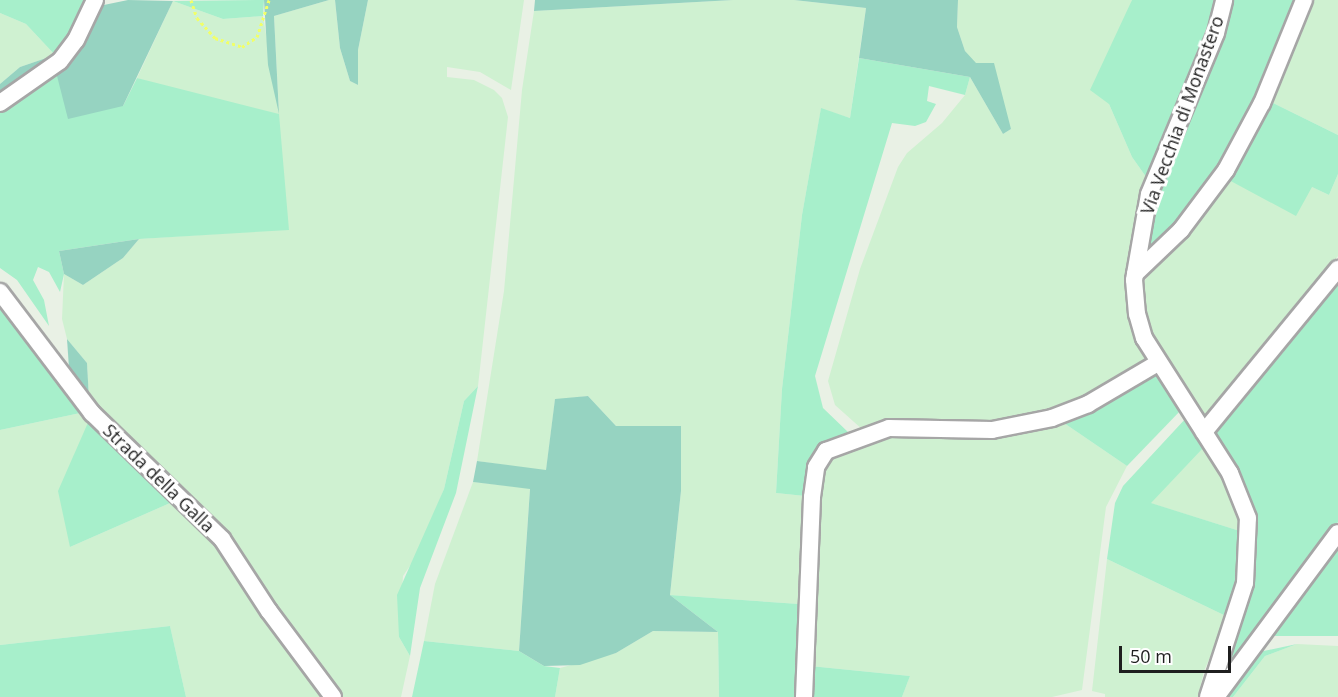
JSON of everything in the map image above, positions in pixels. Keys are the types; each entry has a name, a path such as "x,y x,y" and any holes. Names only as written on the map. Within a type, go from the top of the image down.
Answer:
{"street":[{"path":"0,103 60,61 76,40 95,0"},
{"name":"Via Vecchia di Monastero","path":"1208,697 1242,595 1249,536 1246,511 1236,483 1158,363 1139,326 1135,274 1149,194 1216,33 1224,0"},
{"path":"1135,274 1181,230 1226,170 1262,103 1304,0"},
{"path":"1204,432 1338,269"},
{"name":"Strada della Galla","path":"0,292 92,413 222,539 269,611 333,697"},
{"path":"804,697 812,497 816,467 826,451 884,429 992,430 1052,418 1088,404 1158,363"},
{"path":"1216,697 1338,532"}],"path":[{"path":"191,0 197,18 215,38 242,47 257,37 269,0"}],"green space":[{"path":"0,0 87,0 72,33 55,55 26,24 0,13"},
{"path":"264,0 263,16 223,19 173,1"},
{"path":"335,0 340,48 350,81 358,85 358,50 368,0 524,0 511,90 480,72 447,67 447,77 474,80 494,90 502,98 508,117 478,386 464,401 444,489 418,554 403,576 399,637 410,656 401,697 340,697 274,609 89,399 87,363 67,339 62,319 64,274 83,285 123,258 139,239 289,229 168,88 137,78 173,1 223,19 263,16 279,112 274,16"},
{"path":"733,0 794,0 866,8 850,118 821,109 802,215 782,389 776,493 805,496 799,604 670,595 681,491 681,426 616,426 588,396 555,400 546,471 477,461 504,291 522,90 534,11"},
{"path":"958,0 1132,0 1109,104 1132,157 1149,181 1131,270 1150,362 1089,398 1021,421 863,430 835,405 828,381 860,269 898,167 907,153 942,123 965,95 970,77 1003,134 1011,129 965,51 957,27"},
{"path":"1132,0 1217,0 1149,181 1132,157 1109,104 1090,90"},
{"path":"1229,0 1299,0 1236,143 1197,202 1141,261 1147,219"},
{"path":"1309,0 1338,0 1338,135 1269,101"},
{"path":"0,13 26,24 55,55 20,67 0,84"},
{"path":"859,58 970,77 965,95 929,86 927,101 936,104 926,122 915,126 892,123 815,376 823,408 849,433 824,444 815,453 805,496 776,493 782,389 802,215 821,108 850,118"},
{"path":"56,72 123,106 137,78 279,114 289,230 139,239 59,251 64,274 60,292 49,272 38,267 33,280 44,300 49,326 17,280 0,268 0,110"},
{"path":"1269,101 1338,135 1338,174 1329,195 1312,187 1296,216 1227,179"},
{"path":"1338,174 1338,256 1205,420 1148,334 1141,290 1145,280 1227,179 1312,187 1329,195"},
{"path":"1338,276 1338,522 1258,625 1217,686 1254,543 1213,434 1214,428"},
{"path":"0,302 85,412 0,430"},
{"path":"1156,371 1182,409 1127,466 1061,421"},
{"path":"478,386 456,493 420,588 410,656 399,637 397,595 444,489 464,401"},
{"path":"85,412 90,418 70,547 177,500 206,528 327,697 186,697 170,626 0,645 0,430"},
{"path":"1187,417 1206,445 1151,503 1243,532 1241,571 1228,617 1107,559 1115,503 1123,486"},
{"path":"90,418 177,500 70,547 58,491"},
{"path":"1061,421 1127,466 1106,507 1082,690 1052,697 902,697 910,676 810,666 819,478 828,457 876,436"},
{"path":"1206,445 1234,491 1243,532 1150,503"},
{"path":"473,482 530,488 519,651 424,641 435,584"},
{"path":"1338,542 1338,636 1273,636 1272,634"},
{"path":"1107,559 1228,617 1204,671 1198,697 1105,697 1105,694 1092,691"},
{"path":"670,595 799,604 798,697 719,697 718,632"},
{"path":"170,626 186,697 0,697 0,645"},
{"path":"653,631 718,632 719,697 555,697 560,668 616,653"},
{"path":"424,641 519,651 544,666 560,668 555,697 412,697"},
{"path":"1297,644 1338,646 1338,697 1233,697 1265,656"},
{"path":"1297,644 1265,656 1233,697 1223,697 1259,652"},
{"path":"810,666 910,676 902,697 809,697"}],"shaded area":[{"path":"128,0 173,1 123,106 68,119 56,72 99,6"},
{"path":"264,0 329,0 274,16 279,114 268,65"},
{"path":"335,0 368,0 358,50 358,85 350,81 340,48"},
{"path":"535,0 733,0 534,11"},
{"path":"794,0 958,0 957,27 965,51 976,63 994,63 1011,129 1003,134 970,77 859,58 866,8"},
{"path":"55,55 0,95 0,84 20,67"},
{"path":"139,239 123,258 83,285 64,274 59,251"},
{"path":"67,339 87,363 89,399 69,368"},
{"path":"588,396 616,426 681,426 681,491 670,595 718,632 653,631 616,653 580,665 544,666 519,651 530,489 473,482 477,461 546,470 555,399"}]}
